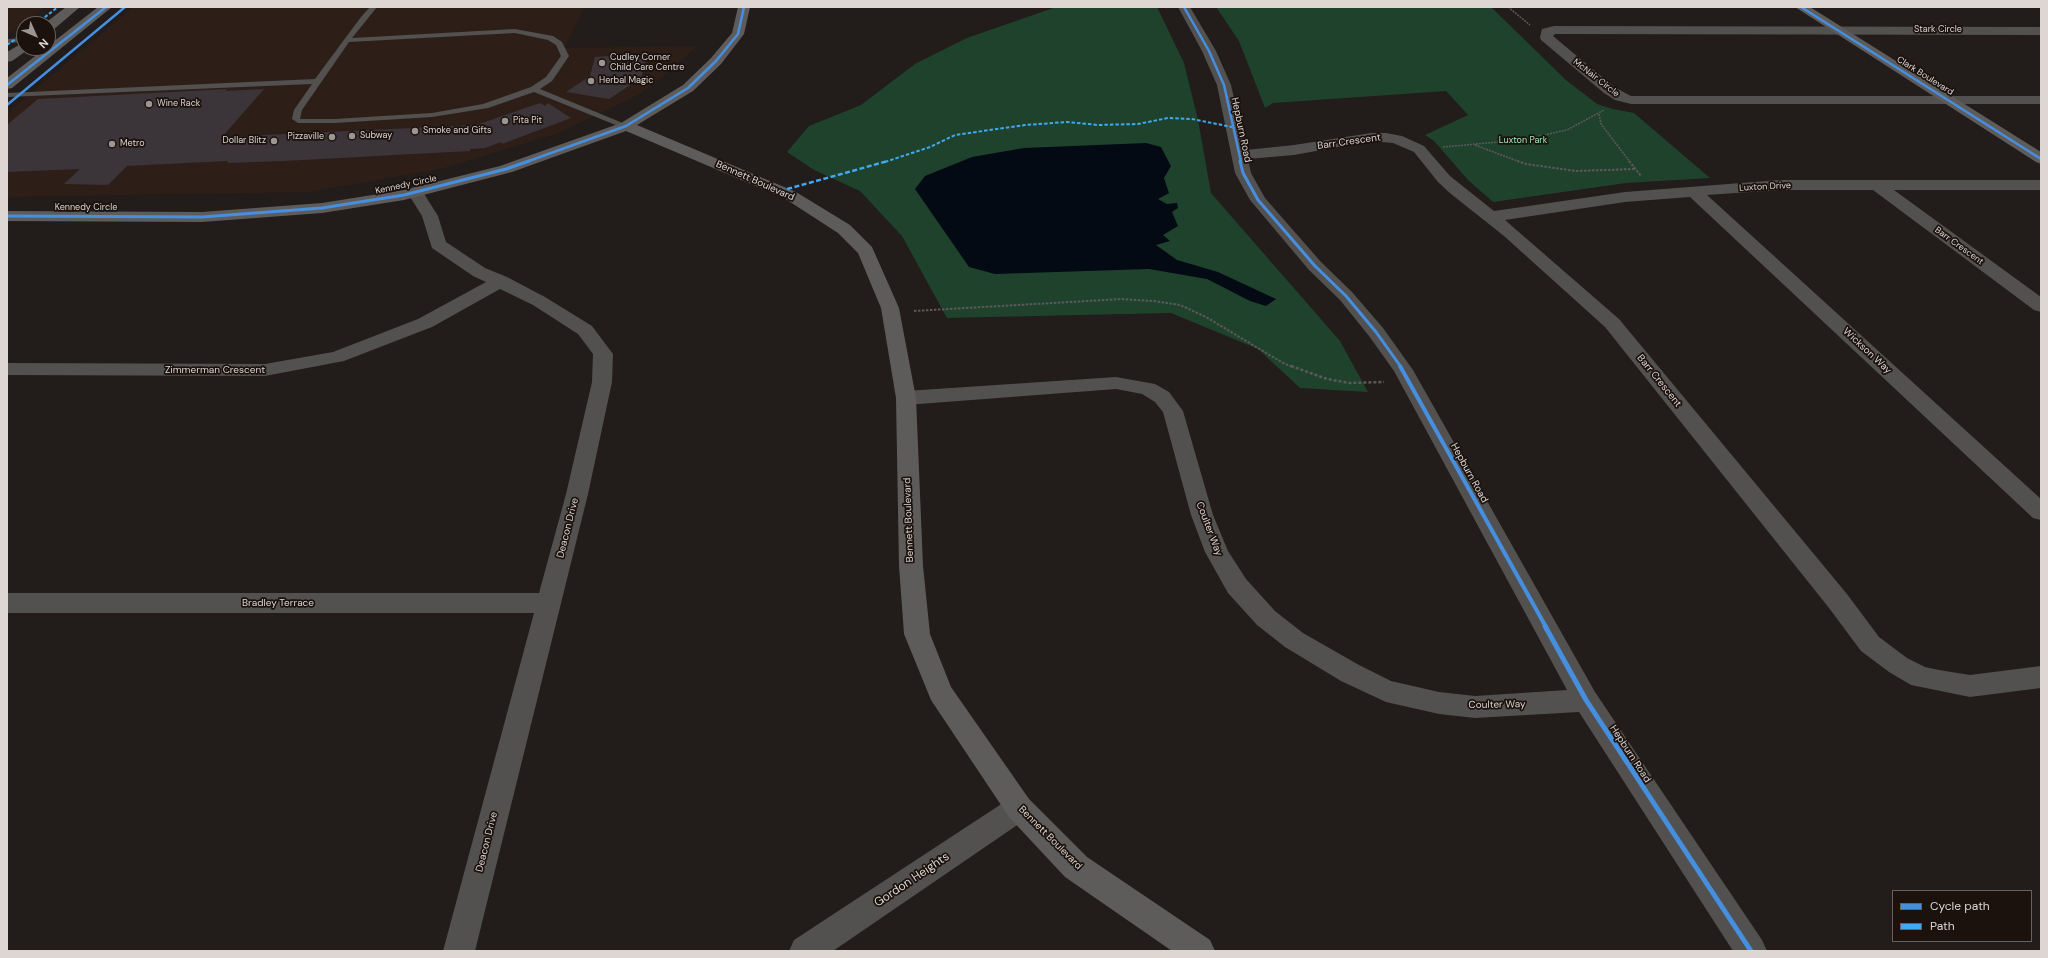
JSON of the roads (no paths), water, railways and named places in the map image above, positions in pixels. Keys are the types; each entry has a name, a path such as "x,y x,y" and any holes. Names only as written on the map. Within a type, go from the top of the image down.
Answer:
{"street":[{"path":"56,21 74,7"},
{"path":"7,85 106,7"},
{"name":"Kennedy Circle","path":"7,216 202,217 322,208 416,192 506,170 626,126 688,88 716,61 738,34 744,7"},
{"name":"Hepburn Road","path":"1184,7 1209,51 1224,85 1243,173 1258,200 1315,266 1346,296 1376,332 1408,380 1586,700 1751,951"},
{"name":"Clark Boulevard","path":"1801,7 2041,159"},
{"name":"Stark Circle","path":"1836,29 2041,30"},
{"name":"McNair Circle","path":"1836,29 1554,30 1547,32 1546,37 1620,98 1642,101 1946,99"},
{"path":"7,58 16,52"},
{"path":"1946,99 2041,100"},
{"name":"Bennett Boulevard","path":"626,126 790,195 844,229 866,251 891,313 906,398 911,559 917,634 940,692 1018,808 1076,867 1199,951"},
{"name":"Barr Crescent","path":"1238,155 1294,150 1378,137 1398,139 1419,149 1448,183 1510,232 1612,323 1838,601 1870,644 1898,665 1915,674 1939,681 1970,686 2041,677"},
{"name":"Luxton Drive","path":"1490,217 1625,197 1780,185 2041,185"},
{"name":"Barr Crescent","path":"1877,186 2041,306"},
{"name":"Wickson Way","path":"1693,191 2041,512"},
{"name":"Deacon Drive","path":"416,192 430,216 438,244 479,272 501,281 539,301 585,330 603,354 602,382 577,494 459,951"},
{"name":"Zimmerman Crescent","path":"7,369 265,370 308,363 337,357 425,323 501,281"},
{"name":"Coulter Way","path":"906,398 1116,383 1148,389 1162,397 1173,411 1202,515 1217,552 1237,586 1266,618 1294,640 1350,673 1386,691 1439,703 1475,708 1586,700"},
{"name":"Bradley Terrace","path":"7,603 549,603"},
{"name":"Gordon Heights","path":"805,951 1018,808"}],"lane":[{"path":"348,40 515,31 550,38 559,44 565,56 561,64 549,79 534,90 505,101 454,113 335,121 298,121 296,119 298,110 363,18 374,7"},
{"path":"7,95 318,80"},
{"path":"534,90 626,126"}],"place":[{"name":"Cudley Corner Child Care Centre","path":"602,63"},
{"name":"Herbal Magic","path":"591,81"},
{"name":"Wine Rack","path":"149,104"},
{"name":"Pita Pit","path":"505,121"},
{"name":"Smoke and Gifts","path":"415,131"},
{"name":"Subway","path":"352,136"},
{"name":"Pizzaville","path":"332,137"},
{"name":"Dollar Blitz","path":"274,141"},
{"name":"Metro","path":"112,144"}],"park label":[{"name":"Luxton Park","path":"1523,141"}]}
